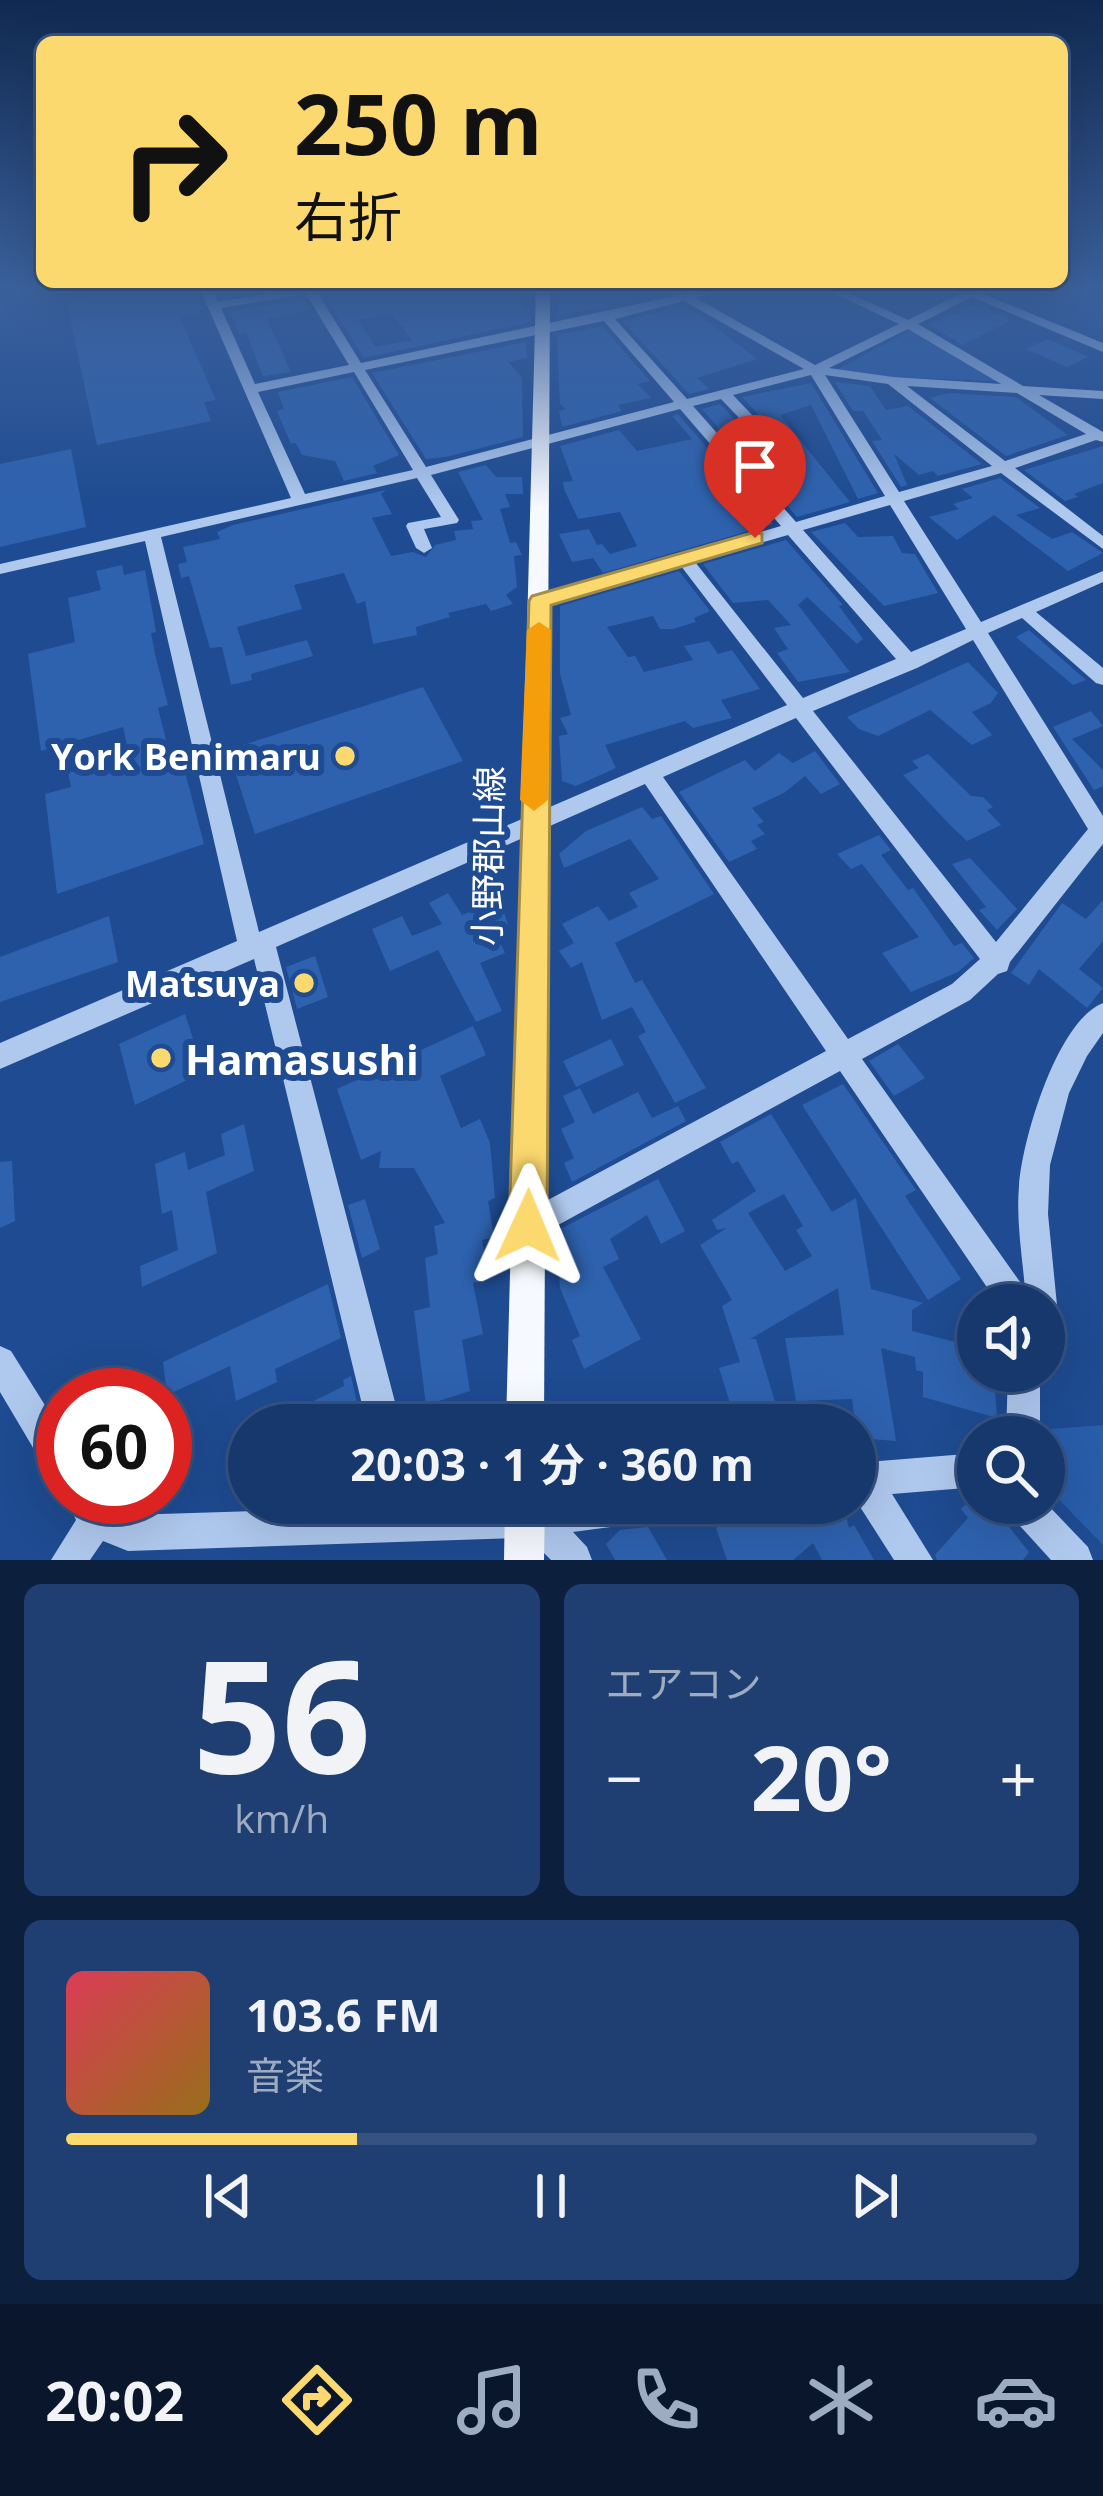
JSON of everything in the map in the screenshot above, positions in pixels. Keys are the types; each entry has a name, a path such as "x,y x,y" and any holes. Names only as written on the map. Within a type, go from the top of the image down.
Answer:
{"main road":[{"name":"小野郡山線","path":"526,1404 542,362"}],"street":[{"path":"239,362 300,501"},
{"path":"354,362 451,520 414,526 424,548"},
{"path":"251,389 383,362"},
{"path":"646,362 910,663"},
{"path":"801,362 815,370 892,381 1103,395"},
{"path":"0,569 423,472 832,362"},
{"path":"973,362 1100,436"},
{"path":"528,1226 961,992 998,963 1036,907 1101,832 1094,803 977,632 815,370"},
{"path":"892,381 1103,544"},
{"path":"724,394 770,442"},
{"path":"540,601 1100,436"},
{"path":"152,535 378,1404"},
{"path":"684,559 998,963"},
{"path":"0,1056 1103,576"},
{"path":"1024,611 1103,678"},
{"path":"650,775 847,1052 1003,1284"},
{"path":"1040,1284 1033,1185 1037,1160 1082,1036 1103,1015"},
{"path":"0,1362 36,1421"},
{"path":"876,1478 957,1472"},
{"path":"876,1505 915,1560"},
{"path":"69,1560 83,1524"},
{"path":"113,1524 128,1533 258,1524"},
{"path":"489,1524 555,1538 574,1560"},
{"path":"1042,1524 1075,1560"}],"shaded area":[{"path":"851,362 965,362 997,381 844,375 836,370"},
{"path":"1103,1425 1103,1545 1065,1506 1065,1428"}],"building":[{"path":"79,362 199,362 216,400 204,402 211,421 97,445"},
{"path":"258,362 286,362 291,372 263,376"},
{"path":"428,362 509,362 522,378 523,437 426,459 372,373"},
{"path":"558,362 633,362 650,381 638,384 651,398 562,427 559,411 566,409 560,404"},
{"path":"660,362 748,362 697,378 709,389 689,394"},
{"path":"352,377 399,455 373,466 377,473 344,481 335,461 302,455 296,443 291,444 277,411 284,409 278,392"},
{"path":"835,382 870,386 886,410 908,406 982,464 938,476 932,471 919,475 894,454 907,485 901,487 872,441 882,440 863,411 853,411"},
{"path":"811,383 878,493 858,499 811,405 780,415 850,502 797,517 702,409 720,404 762,448 775,449 778,436 742,397"},
{"path":"948,393 1016,397 1068,435 1006,456 930,398"},
{"path":"678,414 773,524 603,573 593,558 572,562 559,534 589,529 597,545 602,544 610,554 637,546 620,512 578,519 564,489 563,482 573,481 560,446 619,430 637,451 692,439 672,416"},
{"path":"1103,446 1103,483 1065,501 1024,470"},
{"path":"71,449 86,527 0,547 0,464"},
{"path":"486,465 496,477 522,477 523,494 505,494 510,507 500,509 510,543 516,542 522,555 514,556 517,587 506,595 513,604 491,611 486,604 448,613 450,617 416,627 417,635 373,644 365,601 357,604 344,573 294,585 302,609 237,627 246,656 307,640 313,656 251,674 252,680 231,685 222,647 210,648 189,576 181,578 178,564 187,562 183,547 220,539 217,532 233,525 386,490 381,494 392,514 372,518 391,556 413,552 426,557 435,545 456,540 454,531 473,529 471,521 483,520 458,472"},
{"path":"1000,478 1040,508 1016,515 1052,539 1072,532 1103,553 1068,571 994,515 957,540 929,517 959,509 953,504 973,498 962,489"},
{"path":"845,523 858,537 893,536 902,553 915,554 938,593 884,606 811,532"},
{"path":"786,540 843,605 839,606 863,639 857,644 807,597 798,605 850,672 798,682 777,653 788,649 774,628 791,625 768,600 733,603 703,564"},
{"path":"122,565 124,575 145,570 156,632 151,633 168,705 158,708 170,756 180,753 204,844 57,894 45,794 71,787 68,773 129,755 123,727 41,751 28,654 75,642 68,598 101,590 96,571"},
{"path":"679,571 710,611 694,618 696,622 660,629 653,616 607,627 644,672 693,660 684,646 709,641 718,654 732,650 760,689 721,700 732,718 693,728 685,721 605,745 616,768 576,786 562,781 559,736 568,734 560,718 571,715 560,674 560,606"},
{"path":"1029,630 1086,680 1073,685 1016,637"},
{"path":"968,662 998,693 991,703 972,712 992,735 972,745 930,710 878,736 859,729 847,717"},
{"name":"York Benimaru","path":"423,687 463,761 255,834 228,750"},
{"path":"1091,711 1103,726 1072,739 1103,770 1103,786 1094,790 1053,727"},
{"path":"815,751 840,784 821,794 805,776 784,793 752,808 764,822 757,825 765,834 751,841 757,849 729,862 679,792 745,760 755,771 779,753 793,763"},
{"path":"928,754 971,796 983,797 993,807 987,810 1001,825 967,841 952,827 903,775 919,768 912,761"},
{"path":"642,807 652,819 661,816 714,894 615,943 635,983 642,980 706,1088 675,1103 638,1036 646,1032 632,1007 602,1020 582,962 571,968 559,951 574,943 562,924 598,906 609,921 638,907 629,893 659,879 630,839 564,868 559,854 586,831"},
{"path":"879,835 891,850 881,855 908,890 913,888 954,946 962,943 974,958 958,972 911,992 882,953 919,937 862,864 851,869 837,854"},
{"path":"970,858 1017,909 997,930 979,910 986,907 952,864"},
{"path":"448,893 462,915 500,900 508,925 495,932 505,953 480,963 502,1011 476,1022 438,950 390,971 372,929 402,916 412,936 442,924 429,903"},
{"path":"1103,900 1103,941 1079,969 1103,988 1087,1008 1039,969 1029,985 1011,973 1062,903 1086,919"},
{"path":"109,916 118,962 0,1002 0,957"},
{"name":"Matsuya","path":"315,956 328,997 297,1009 286,967"},
{"name":"Hamasushi","path":"185,1014 204,1072 135,1105 119,1044"},
{"path":"473,1026 486,1055 440,1076 461,1128 480,1119 490,1143 495,1198 488,1201 494,1237 482,1240 489,1279 473,1283 483,1334 462,1340 470,1391 426,1404 414,1311 430,1307 425,1258 438,1254 434,1226 445,1223 414,1168 379,1168 381,1151 361,1160 337,1089"},
{"path":"611,1039 624,1065 576,1087 563,1061"},
{"path":"898,1044 925,1078 894,1096 869,1061"},
{"path":"843,1084 916,1190 905,1196 961,1279 928,1300 802,1105"},
{"path":"580,1088 593,1114 638,1092 652,1118 678,1106 686,1121 572,1182 564,1163 574,1158 561,1129 575,1122 563,1096"},
{"path":"771,1114 832,1212 856,1198 871,1289 923,1303 912,1310 912,1331 957,1342 957,1392 995,1392 997,1416 923,1397 923,1372 916,1370 915,1357 881,1348 896,1441 876,1439 876,1404 853,1404 852,1399 796,1401 785,1338 844,1335 838,1288 750,1339 756,1339 776,1404 722,1404 730,1403 719,1368 740,1362 722,1306 732,1300 700,1245 727,1228 717,1230 712,1220 756,1191 738,1161 732,1164 720,1142","holes":["784,1194 803,1226 796,1230 812,1256 785,1271 748,1213"]},
{"path":"244,1124 254,1171 206,1192 217,1253 142,1287 140,1266 178,1250 172,1210 162,1214 155,1164 185,1152 188,1170 225,1155 221,1134"},
{"path":"12,1161 15,1221 0,1228 0,1162"},
{"path":"658,1179 685,1231 661,1244 647,1215 610,1239 619,1259 603,1267 641,1339 584,1369 572,1340 580,1336 560,1288 556,1231"},
{"path":"365,1199 380,1249 362,1258 348,1205"},
{"path":"328,1284 341,1338 275,1369 277,1382 236,1401 230,1366 192,1383 192,1368 164,1368 163,1362"},
{"path":"351,1376 357,1404 307,1404 344,1386 343,1380"},
{"path":"726,1524 854,1525 874,1560 822,1560 813,1543 793,1560 727,1560 716,1528"},
{"path":"963,1524 1007,1524 1029,1552 1023,1560 937,1560 935,1555"},
{"path":"648,1527 667,1560 615,1560 606,1544 620,1530"}],"slow traffic":[{"path":"534,800 539,630"}],"place":[{"name":"York Benimaru","path":"345,756"},
{"name":"Matsuya","path":"304,983"},
{"name":"Hamasushi","path":"161,1058"}],"route":[{"path":"528,1226 540,601 755,538"}]}
